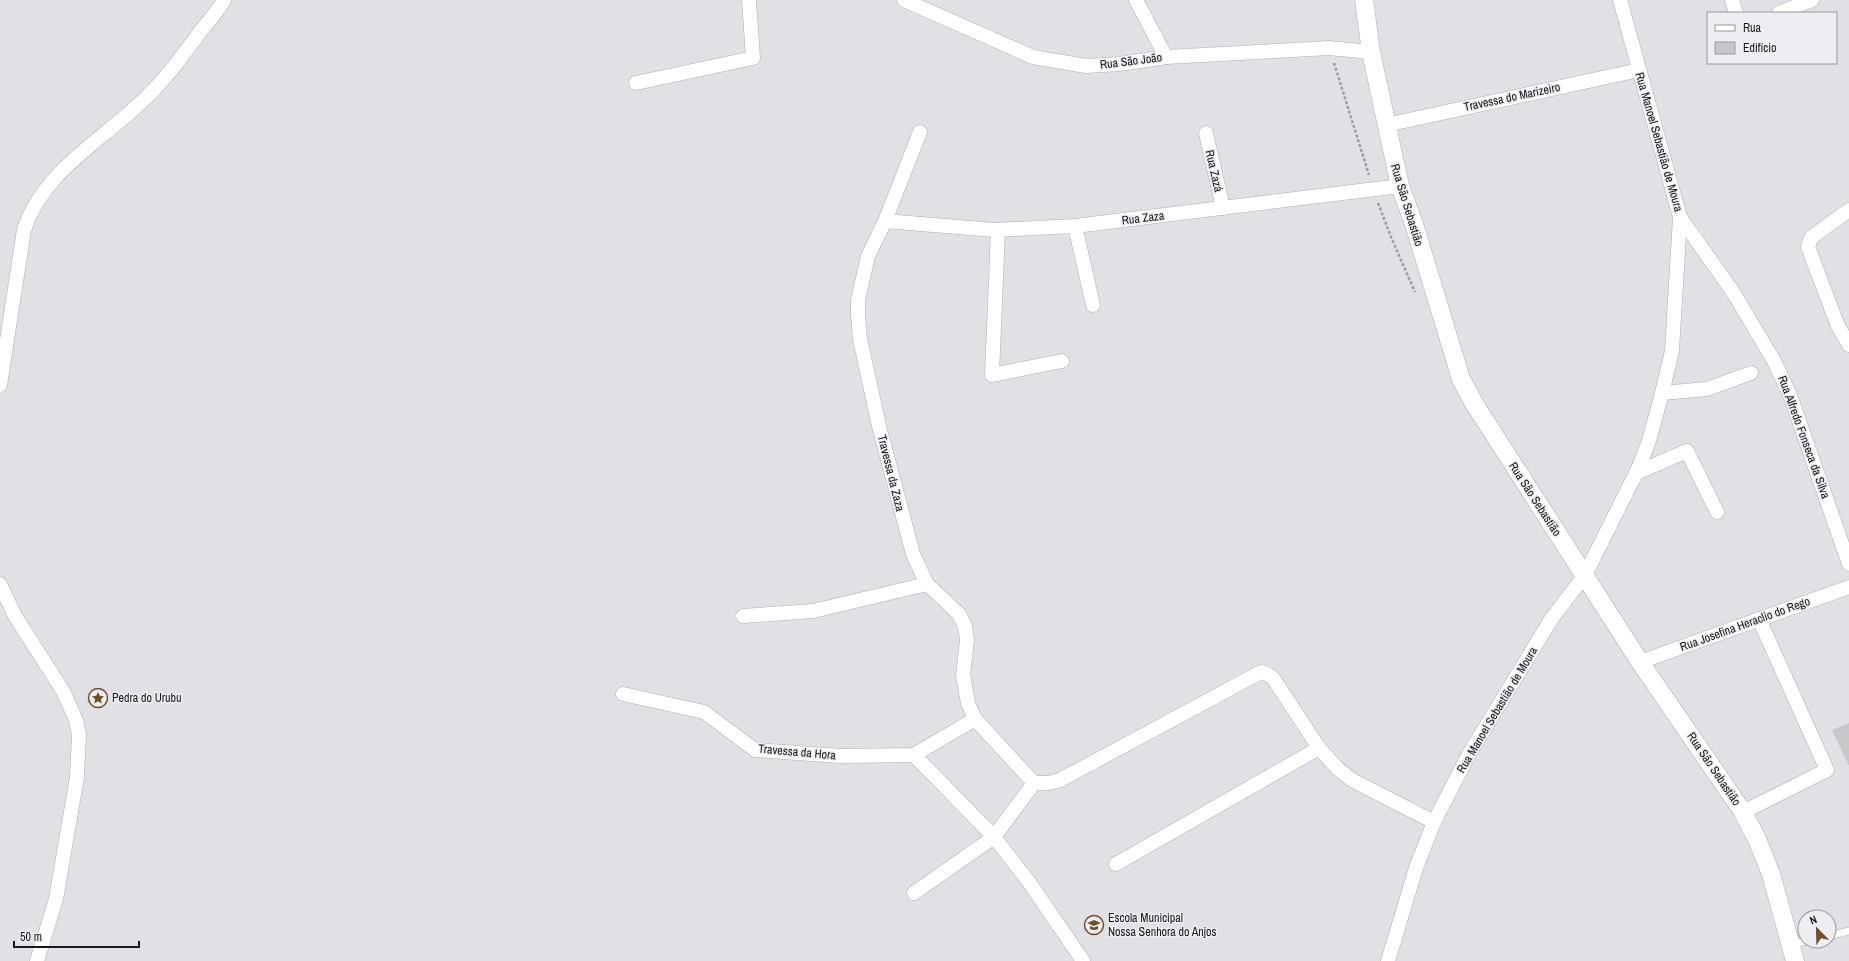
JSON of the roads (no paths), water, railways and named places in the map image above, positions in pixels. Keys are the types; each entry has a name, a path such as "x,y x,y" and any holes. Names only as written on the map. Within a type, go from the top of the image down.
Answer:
{"street":[{"path":"0,385 23,236 32,211 50,183 78,155 106,134 138,105 167,76 224,0"},
{"path":"636,83 753,58 749,0"},
{"name":"Rua São João","path":"904,0 1003,45 1033,57 1053,62 1093,65 1120,64 1166,56 1329,48 1371,52"},
{"path":"1136,0 1166,56"},
{"name":"Rua São Sebastião","path":"1364,0 1371,52 1400,186 1414,224 1461,379 1475,405 1640,662 1743,812 1757,839 1771,874 1797,949"},
{"name":"Rua Manoel Sebastião de Moura","path":"1388,961 1416,868 1434,822 1468,754 1552,618 1585,575 1636,473 1649,441 1662,393 1672,351 1680,216 1620,0"},
{"path":"1732,0 1736,12"},
{"path":"1782,12 1812,0"},
{"name":"Travessa do Marizeiro","path":"1386,125 1639,70"},
{"name":"Travessa da Zaza","path":"920,132 885,221 868,256 858,300 860,339 879,426 904,525 917,566 927,584 959,614 965,626 967,640 963,666 963,683 968,703 975,719 1034,783"},
{"name":"Rua Zazá","path":"1206,133 1223,208"},
{"name":"Rua Zaza","path":"885,221 998,230 1075,226 1400,186"},
{"path":"1849,210 1811,238 1808,247 1843,322 1849,345"},
{"name":"Rua Alfredo Fonseca da Silva","path":"1680,216 1737,299 1774,361 1790,395 1849,564"},
{"path":"1075,226 1093,305"},
{"path":"998,230 992,375 1062,361"},
{"path":"1662,393 1708,389 1751,373"},
{"path":"1636,473 1688,451 1717,512"},
{"path":"0,584 15,616 63,691 76,720 79,735 77,777 56,899 37,961"},
{"path":"743,616 813,611 927,584"},
{"name":"Rua Josefina Heraclio do Rego","path":"1640,662 1849,586"},
{"path":"1743,812 1827,770 1760,619"},
{"path":"914,893 994,837 1034,783 1049,783 1060,780 1261,672 1271,676 1281,688 1318,748 1338,769 1352,780 1434,822"},
{"name":"Travessa da Hora","path":"622,694 704,712 755,750 842,756 914,755 975,719"},
{"path":"1116,864 1318,748"},
{"path":"914,755 994,837 1029,882 1083,961"}],"lane":[{"path":"1837,934 1849,931"}],"place":[{"name":"Pedra do Urubu","path":"98,698"},
{"name":"Escola Municipal Nossa Senhora do Anjos","path":"1094,925"}]}
